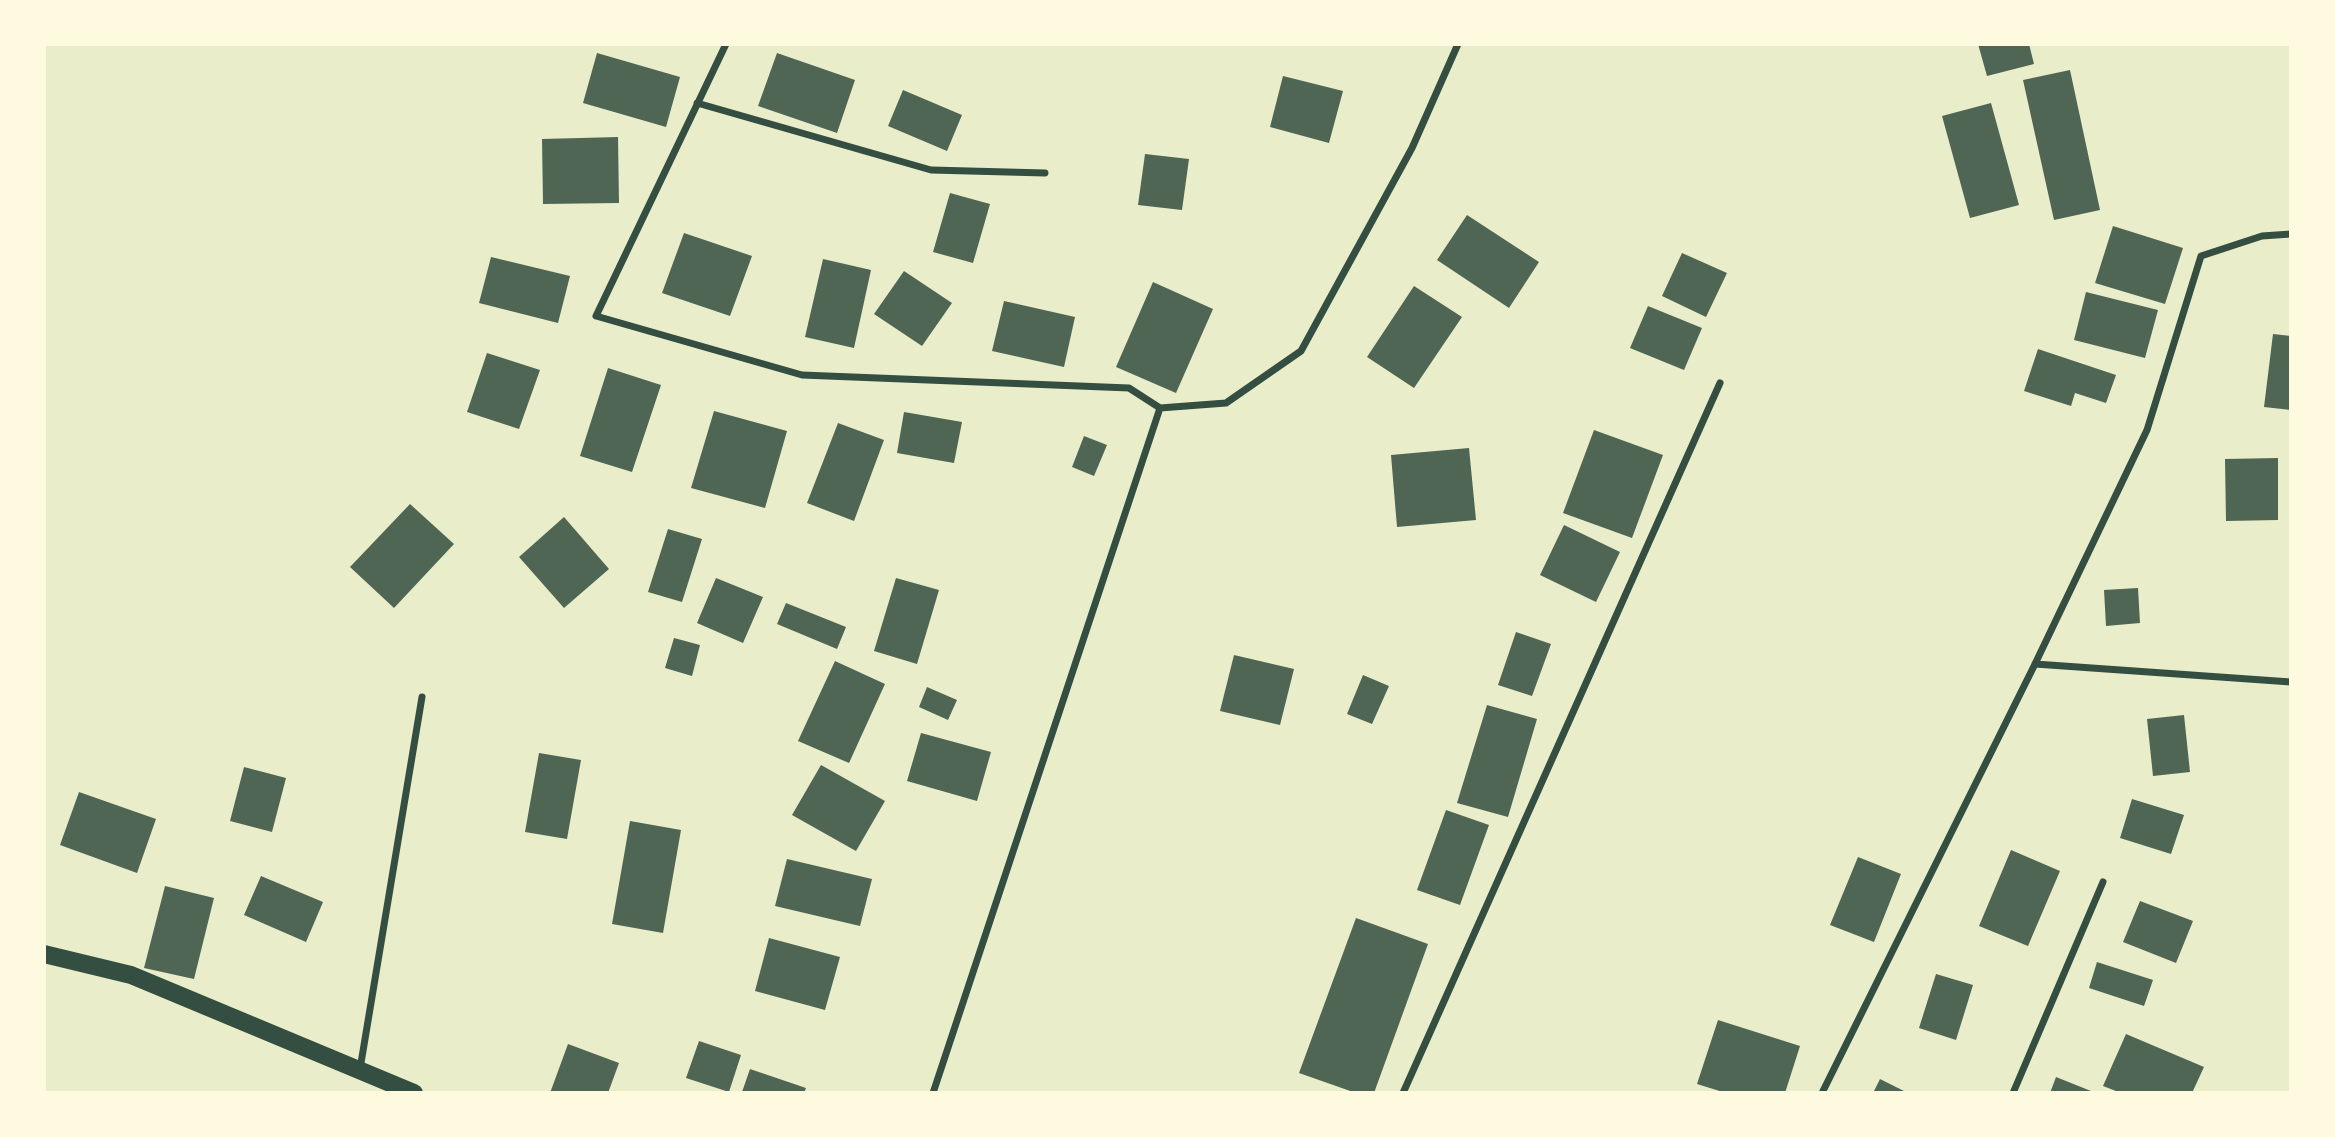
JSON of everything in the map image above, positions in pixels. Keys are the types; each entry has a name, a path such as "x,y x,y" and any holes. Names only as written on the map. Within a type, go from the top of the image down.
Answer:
{"main road":[{"path":"44,954 131,975 414,1093"}],"street":[{"path":"726,44 596,316 803,375 1129,388 1160,408 1226,403 1301,351 1412,148 1458,44"},
{"path":"697,103 930,170 1045,173"},
{"path":"1822,1093 2035,664 2147,430 2201,256 2262,236 2291,234"},
{"path":"1403,1093 1720,383"},
{"path":"933,1093 1160,408"},
{"path":"2035,664 2291,682"},
{"path":"360,1069 422,697"},
{"path":"2012,1093 2103,882"}],"building":[{"path":"1978,44 2029,44 2034,64 1987,76"},
{"path":"597,53 680,77 666,127 583,103"},
{"path":"777,53 855,80 837,133 758,106"},
{"path":"2070,70 2100,210 2054,220 2023,80"},
{"path":"1283,76 1343,91 1329,143 1270,127"},
{"path":"903,90 962,115 947,151 888,126"},
{"path":"1991,103 2019,205 1970,218 1942,116"},
{"path":"618,137 619,203 543,204 542,139"},
{"path":"1145,154 1189,159 1182,210 1138,205"},
{"path":"950,193 990,204 973,263 933,252"},
{"path":"1467,215 1539,262 1509,308 1437,260"},
{"path":"2113,226 2183,248 2165,304 2095,283"},
{"path":"684,233 752,256 730,316 662,293"},
{"path":"1682,253 1727,273 1706,317 1662,296"},
{"path":"491,257 570,276 558,323 479,303"},
{"path":"823,259 871,270 854,348 805,337"},
{"path":"904,271 952,303 922,346 874,314"},
{"path":"1153,282 1213,309 1176,393 1116,367"},
{"path":"1414,286 1462,317 1414,388 1367,357"},
{"path":"2086,292 2158,310 2145,358 2074,340"},
{"path":"1004,301 1075,317 1064,367 992,351"},
{"path":"1648,306 1702,328 1684,370 1630,348"},
{"path":"2273,334 2291,336 2291,410 2264,407"},
{"path":"2038,349 2116,375 2106,403 2075,393 2071,406 2024,391"},
{"path":"487,353 540,370 519,429 467,412"},
{"path":"608,368 661,385 632,472 580,456"},
{"path":"714,411 787,431 765,508 691,488"},
{"path":"904,412 962,422 954,463 897,453"},
{"path":"838,423 884,440 854,521 807,503"},
{"path":"1594,430 1663,455 1632,538 1563,513"},
{"path":"1084,436 1107,445 1094,476 1072,467"},
{"path":"1469,448 1476,520 1397,527 1391,455"},
{"path":"2278,458 2278,520 2226,521 2225,459"},
{"path":"410,504 454,544 394,608 350,567"},
{"path":"564,517 609,569 564,608 519,557"},
{"path":"1564,525 1620,552 1596,602 1540,575"},
{"path":"668,529 702,539 682,602 648,592"},
{"path":"716,578 763,597 743,643 697,623"},
{"path":"896,578 939,590 917,664 874,651"},
{"path":"2138,588 2140,623 2106,626 2104,590"},
{"path":"786,603 846,627 837,649 777,624"},
{"path":"1516,632 1551,644 1532,696 1498,685"},
{"path":"674,638 700,645 692,676 665,668"},
{"path":"1234,655 1294,669 1280,725 1220,711"},
{"path":"835,661 885,684 849,763 798,741"},
{"path":"1363,675 1389,686 1372,724 1347,714"},
{"path":"927,687 957,700 948,720 919,707"},
{"path":"1487,705 1537,719 1508,817 1457,803"},
{"path":"2184,715 2190,772 2153,776 2147,719"},
{"path":"921,733 991,752 977,801 907,781"},
{"path":"539,753 581,760 567,839 525,832"},
{"path":"821,765 885,801 856,851 792,815"},
{"path":"244,767 286,778 272,832 230,821"},
{"path":"79,792 156,819 137,873 60,845"},
{"path":"2132,799 2184,815 2171,854 2120,838"},
{"path":"1446,810 1489,825 1460,905 1417,890"},
{"path":"630,821 681,830 663,933 612,924"},
{"path":"2011,850 2060,871 2028,946 1979,926"},
{"path":"1858,857 1901,874 1874,942 1830,925"},
{"path":"787,859 872,879 860,926 775,906"},
{"path":"261,876 323,902 306,942 244,915"},
{"path":"165,886 214,898 194,979 144,968"},
{"path":"2140,901 2193,921 2176,963 2123,942"},
{"path":"1356,918 1428,944 1374,1093 1356,1093 1299,1073"},
{"path":"769,938 840,957 825,1010 755,991"},
{"path":"2097,962 2153,980 2144,1006 2089,988"},
{"path":"1936,974 1973,985 1956,1040 1919,1028"},
{"path":"1718,1020 1800,1046 1785,1093 1726,1093 1697,1084"},
{"path":"2126,1034 2204,1067 2192,1093 2121,1093 2103,1086"},
{"path":"699,1041 741,1055 729,1092 686,1078"},
{"path":"568,1044 619,1063 608,1093 550,1093"},
{"path":"750,1069 806,1088 804,1093 742,1092"},
{"path":"2056,1077 2096,1093 2050,1093"},
{"path":"1880,1079 1908,1093 1873,1093"}]}
